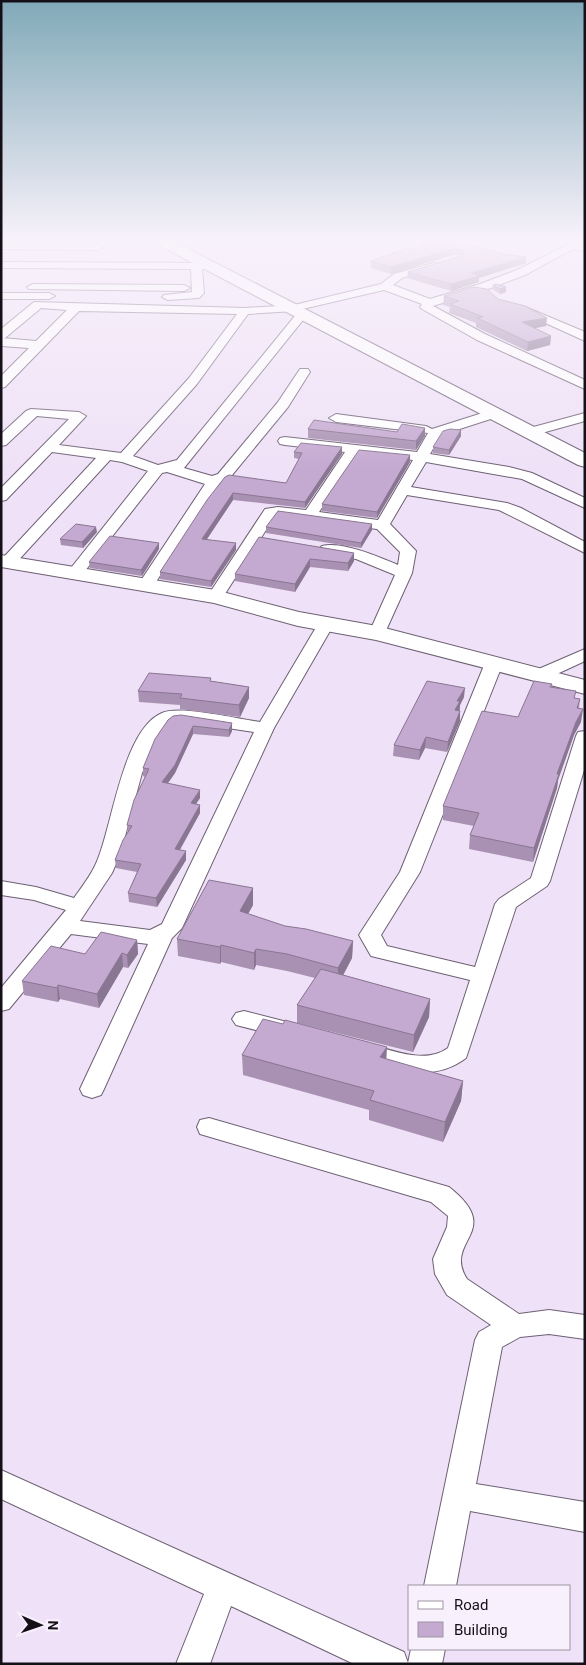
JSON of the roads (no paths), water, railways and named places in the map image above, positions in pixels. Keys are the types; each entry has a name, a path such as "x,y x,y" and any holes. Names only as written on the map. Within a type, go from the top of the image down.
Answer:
{"main road":[{"path":"310,316 585,461"},
{"path":"4,561 215,597 261,610 377,634 585,687"}],"street":[{"path":"1,335 24,316"},
{"path":"1,384 68,316"},
{"path":"124,458 193,381 241,316"},
{"path":"75,573 163,469 182,463 295,316"},
{"path":"442,316 585,385"},
{"path":"539,316 585,337"},
{"path":"1,342 40,345"},
{"path":"50,448 124,458 212,481 223,477 283,404 304,372"},
{"path":"1,442 31,414 36,412 80,416 1,497"},
{"path":"336,418 436,432 495,413"},
{"path":"531,432 585,417"},
{"path":"568,422 585,422"},
{"path":"382,525 436,432"},
{"path":"286,441 422,457 527,476 585,504"},
{"path":"310,515 354,449"},
{"path":"4,561 107,455"},
{"path":"146,585 213,483 212,481"},
{"path":"404,490 502,506 516,511 585,548"},
{"path":"215,597 253,537 273,510 382,525 408,551 404,572 377,634"},
{"path":"253,537 272,540"},
{"path":"309,546 360,555 404,572"},
{"path":"66,926 150,938 163,934 171,928 265,728 326,624"},
{"path":"540,675 585,654"},
{"path":"482,976 379,951 370,935 413,865 494,663"},
{"path":"1,1003 66,926 102,873 110,855 132,773 153,727 168,716 181,716 265,728"},
{"path":"345,1046 419,1065 446,1061 458,1052 506,904 540,881 585,736"},
{"path":"1,888 36,894 78,906"},
{"path":"92,1089 163,934"},
{"path":"244,1019 308,1036"},
{"path":"209,1127 440,1194 455,1206 461,1215 460,1227 446,1259 449,1274 457,1287 515,1326"},
{"path":"440,1585 489,1340 515,1326 549,1322 585,1327"},
{"path":"1,1484 392,1664"},
{"path":"458,1495 585,1517"},
{"path":"193,1664 223,1586"},
{"path":"425,1664 428,1650"}]}
